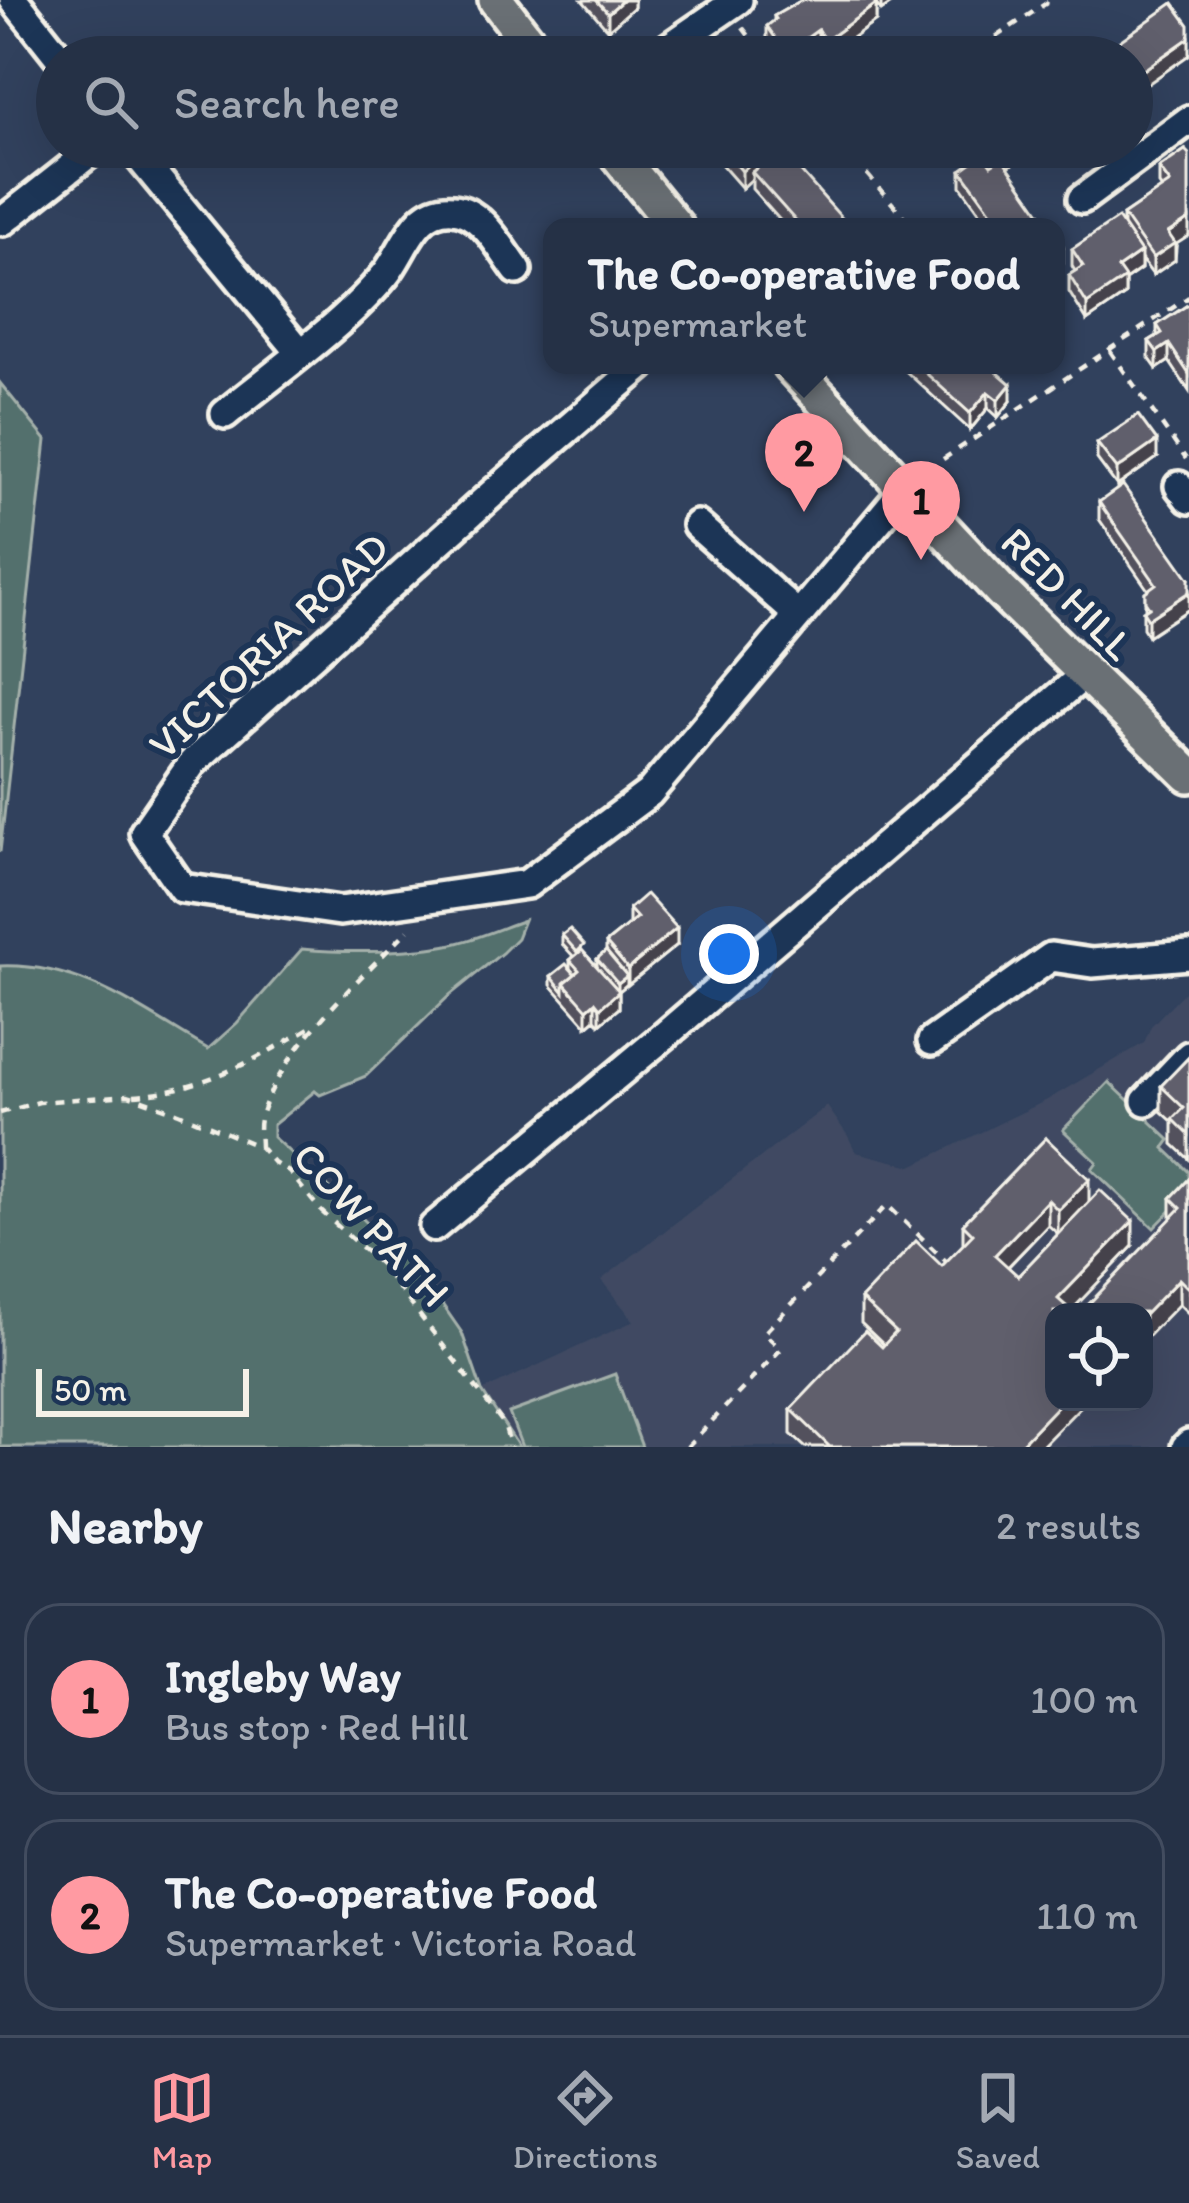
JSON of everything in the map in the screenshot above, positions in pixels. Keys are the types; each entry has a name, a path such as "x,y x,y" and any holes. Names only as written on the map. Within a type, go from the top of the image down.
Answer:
{"main road":[{"path":"496,0 524,36"},
{"path":"628,168 669,218"},
{"name":"RED HILL","path":"798,374 903,488 1189,775"}],"street":[{"path":"14,0 42,36"},
{"path":"686,36 732,4"},
{"path":"1153,147 1189,120"},
{"path":"3,221 70,168"},
{"path":"148,168 300,352"},
{"path":"1082,199 1124,168"},
{"path":"225,414 364,297 429,213 452,208 477,219 518,270"},
{"name":"VICTORIA ROAD","path":"632,374 193,762 144,833 182,888 340,911 527,884 649,793 903,488"},
{"path":"697,525 798,615"},
{"path":"434,1227 1085,674"},
{"path":"932,1041 1051,957 1092,963 1189,955"},
{"path":"1146,1101 1189,1056"}],"path":[{"path":"997,36 1051,0"},
{"path":"732,4 751,36"},
{"path":"861,168 905,218"},
{"path":"903,488 1189,297"},
{"path":"1110,351 1186,483"},
{"path":"260,1147 259,1124 267,1102 316,1024 442,896"},
{"path":"128,1095 163,1093 206,1081 316,1024"},
{"name":"COW PATH","path":"0,1113 39,1102 128,1095 260,1147 380,1264 503,1424 511,1447"},
{"path":"687,1447 781,1349 764,1333 887,1205 959,1274"}],"shaded area":[{"path":"1189,987 1189,1447 501,1447 482,1391 634,1321 601,1280 827,1106 856,1152 912,1166 1047,1100 1144,1043 1151,1026"}],"green space":[{"path":"0,383 46,440 0,852"},
{"path":"524,920 517,938 502,953 450,995 366,1076 320,1095 315,1091 273,1125 273,1137 426,1281 462,1333 482,1391 519,1447 0,1447 0,966 57,972 84,981 208,1049 302,949 437,947"},
{"path":"1109,1082 1170,1140 1164,1148 1189,1172 1189,1192 1154,1228 1092,1169 1097,1162 1063,1130"},
{"path":"615,1374 642,1447 522,1447 509,1413"}],"building":[{"path":"596,0 623,0 608,13"},
{"path":"802,0 873,0 876,4 832,36 822,36 818,30 809,36 774,36 767,26 774,16"},
{"path":"1173,3 1189,25 1189,38 1153,63 1153,36 1127,36"},
{"path":"1185,150 1189,154 1189,219 1168,233 1175,243 1153,258 1123,215 1170,183 1159,168"},
{"path":"798,168 842,218 793,218 752,172"},
{"path":"1009,168 1044,218 996,218 961,170"},
{"path":"1118,218 1141,252 1118,268 1125,278 1087,304 1069,275 1083,266 1072,249"},
{"path":"1189,304 1189,374 1169,344 1157,352 1149,341 1162,333 1157,325"},
{"path":"927,374 999,374 1011,384 998,400 988,392 970,413"},
{"path":"1138,415 1157,441 1117,469 1097,443"},
{"path":"1123,485 1189,579 1189,592 1148,619 1143,611 1149,607 1145,592 1156,584 1099,502"},
{"path":"646,894 677,928 628,969 606,943 637,918 629,909"},
{"path":"570,929 584,945 577,952 562,935"},
{"path":"582,950 619,991 600,1008 595,1002 587,1009 564,983 579,970 570,960"},
{"path":"606,951 627,976 618,983 597,959"},
{"path":"566,964 575,974 564,983 564,992 551,976"},
{"path":"1189,1057 1189,1135 1173,1119 1184,1108 1161,1086"},
{"path":"1046,1138 1089,1179 1058,1210 1048,1200 995,1255 1018,1276 1100,1190 1133,1221 1058,1299 1063,1303 1045,1303 1045,1411 1052,1411 1018,1447 830,1447 791,1409 865,1331 882,1347 896,1332 861,1299 916,1241 942,1266 973,1234 963,1224"},
{"path":"1189,1179 1189,1289 1179,1279 1153,1306 1090,1303 1181,1208 1171,1198"}],"place":[{"name":"The Co-operative Food","path":"804,512"},
{"name":"Ingleby Way","path":"921,560"}]}
